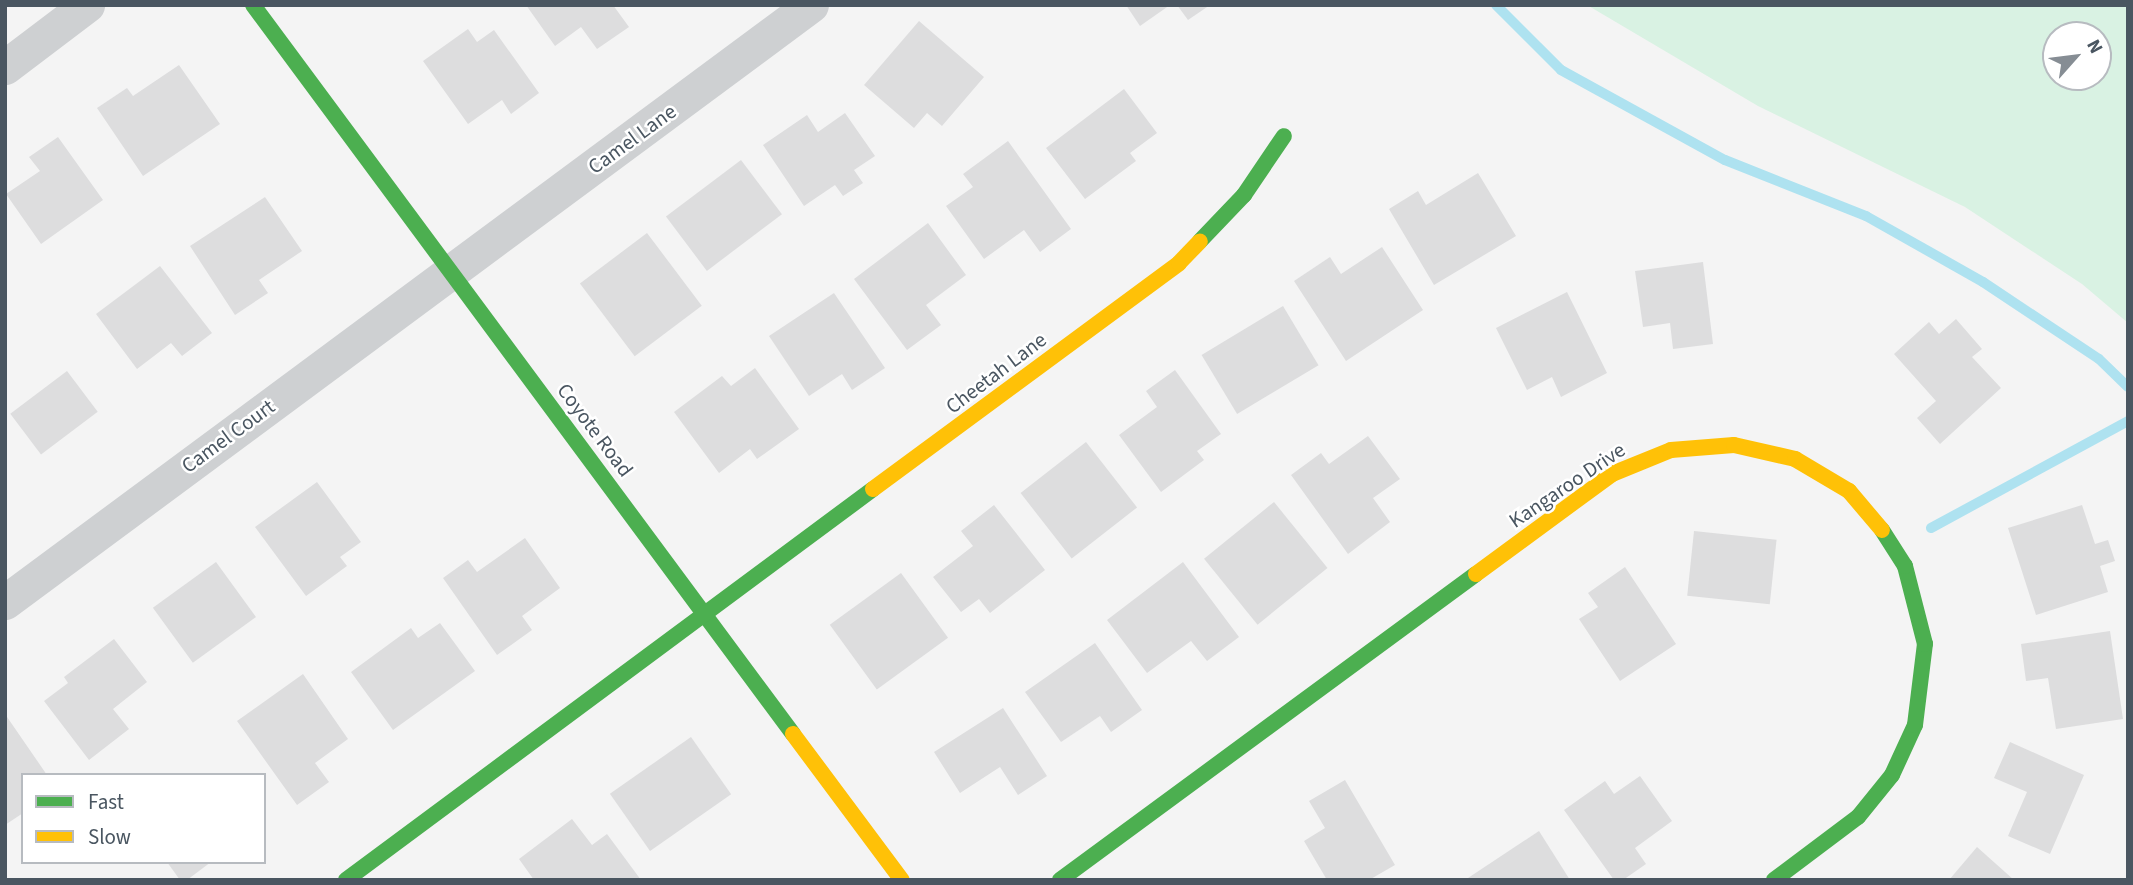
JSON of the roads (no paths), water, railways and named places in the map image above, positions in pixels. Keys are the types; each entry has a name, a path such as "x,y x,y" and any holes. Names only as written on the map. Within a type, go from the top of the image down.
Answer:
{"street":[{"path":"5,67 88,5"},
{"name":"Coyote Road","path":"253,5 902,880"},
{"name":"Camel Lane","path":"452,272 811,5"},
{"name":"Cheetah Lane","path":"706,614 1179,263 1244,195 1284,136"},
{"name":"Camel Court","path":"5,602 452,272"},
{"name":"Kangaroo Drive","path":"1060,880 1612,474 1641,459 1702,445 1744,447 1795,459 1849,492 1891,538 1905,566 1921,618 1925,645 1921,699 1915,725 1892,775 1858,817 1774,880"},
{"path":"346,880 706,614"}],"waterway":[{"path":"1496,5 1561,70 1725,160 1866,216 1983,282 2099,359 2128,387"},
{"path":"1931,528 2128,421"}]}
